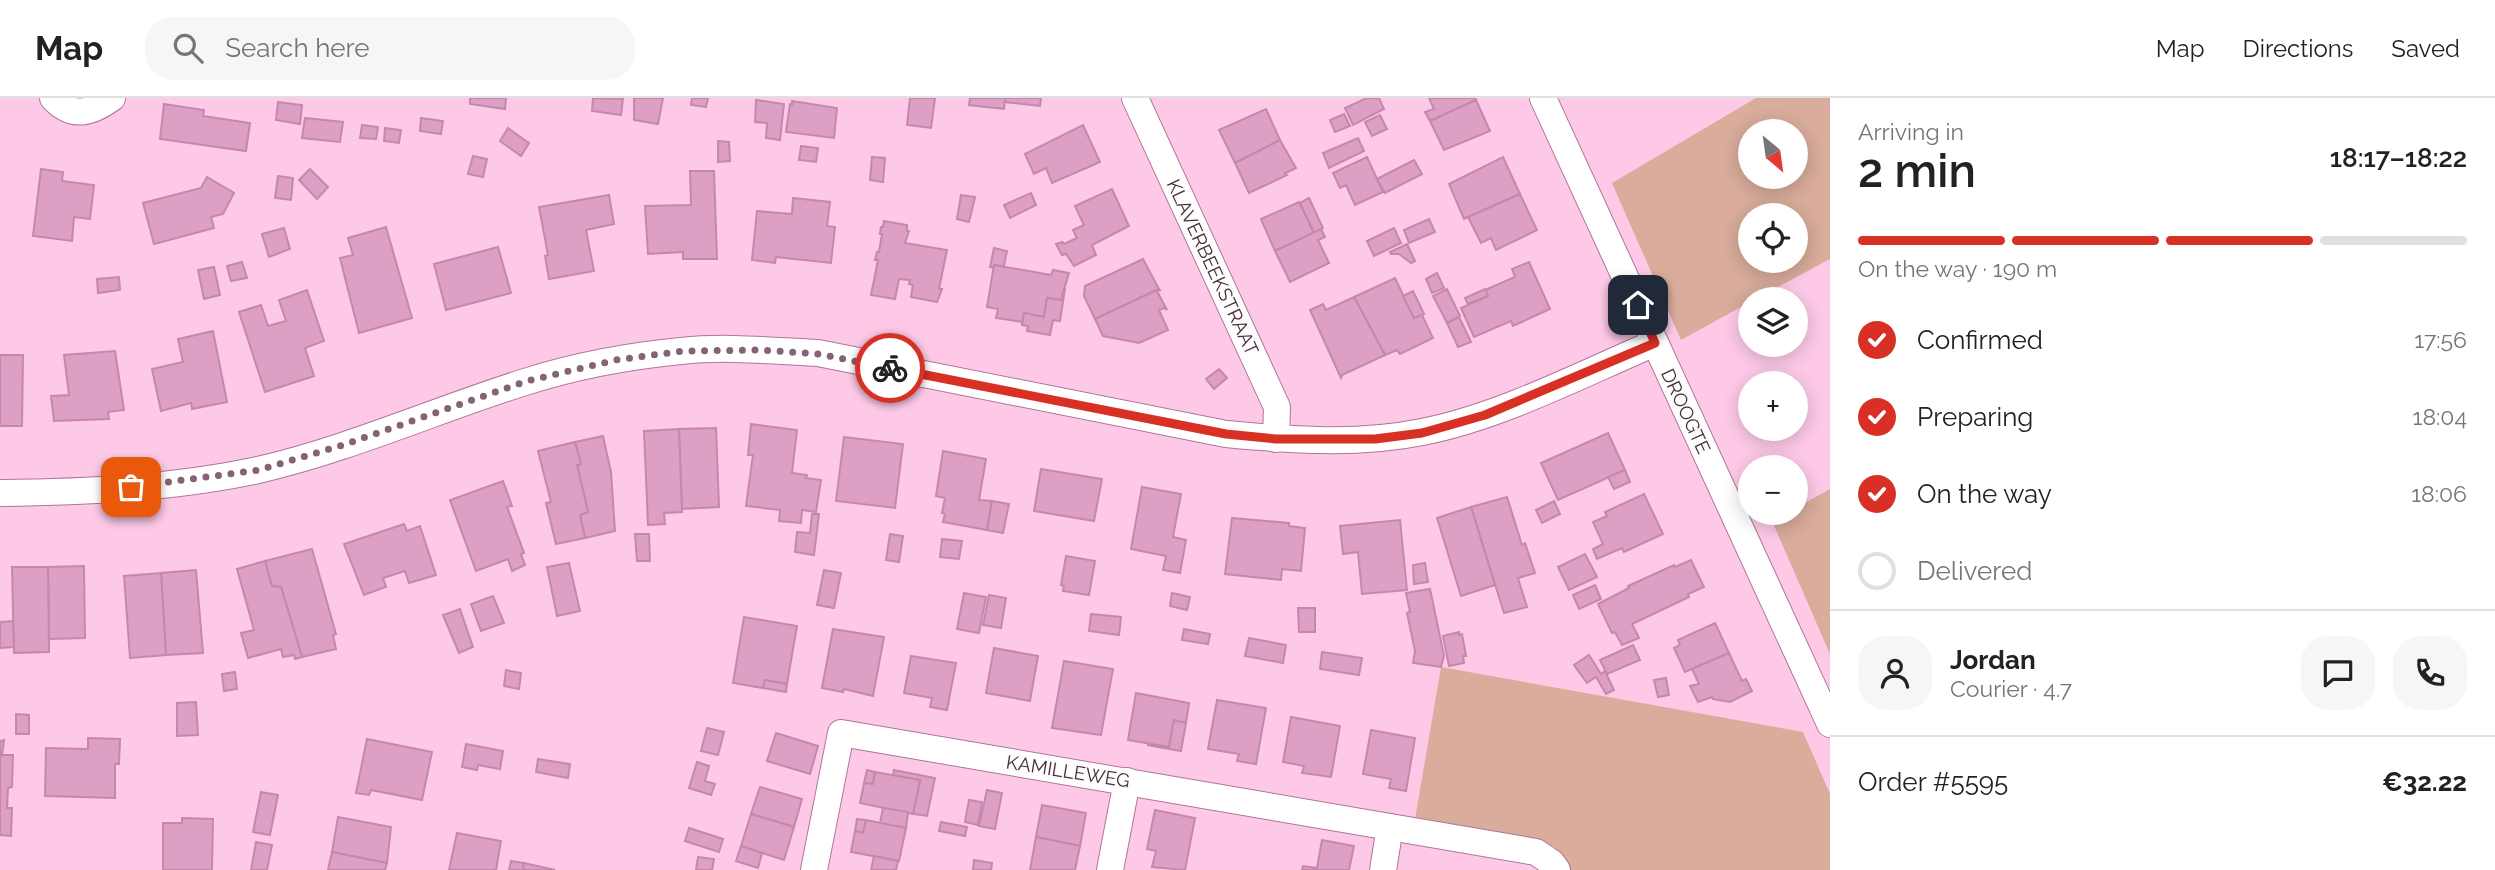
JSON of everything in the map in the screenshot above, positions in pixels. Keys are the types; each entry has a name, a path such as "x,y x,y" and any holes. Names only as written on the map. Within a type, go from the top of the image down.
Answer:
{"street":[{"path":"52,98 72,111 93,111 113,98"},
{"name":"KLAVERBEEKSTRAAT","path":"1135,98 1277,407 1276,439"},
{"name":"DROOGTE","path":"1543,98 1830,724"},
{"path":"0,492 83,492 259,470 343,445 527,381 616,360 683,351 761,350 818,354 1226,434 1276,439 1375,439 1422,433 1485,415 1655,343"},
{"name":"KAMILLEWEG","path":"814,870 841,733 1535,852 1552,863 1556,870"},
{"path":"1110,870 1127,780"},
{"path":"1382,870 1390,827"}],"shaded area":[{"path":"1756,98 1830,98 1830,259 1808,271 1808,203 1738,203 1738,273 1804,273 1778,287 1738,287 1738,309 1681,340 1612,183"},
{"path":"1830,489 1830,654 1774,525 1808,525 1808,501"},
{"path":"1441,667 1803,732 1830,794 1830,870 1571,870 1554,846 1415,819"}],"building":[{"path":"470,98 506,98 505,109 470,104"},
{"path":"593,98 623,99 621,115 592,111"},
{"path":"634,98 663,98 658,124 634,120"},
{"path":"692,98 708,98 706,107 691,105"},
{"path":"910,98 935,98 931,128 907,125"},
{"path":"970,98 1005,98 1004,109 969,105"},
{"path":"1005,98 1041,98 1040,106 1005,102"},
{"path":"1367,98 1379,98 1384,109 1353,125 1345,108"},
{"path":"1429,98 1476,100 1430,121 1425,112 1434,109"},
{"path":"756,100 784,104 780,140 766,138 767,123 755,122"},
{"path":"1476,100 1490,131 1444,150 1430,121"},
{"path":"792,101 837,108 834,138 786,132"},
{"path":"278,102 302,105 300,124 276,120"},
{"path":"164,104 204,110 203,116 250,123 246,151 160,139"},
{"path":"1266,109 1280,140 1235,163 1219,130"},
{"path":"1344,114 1350,126 1335,132 1330,120"},
{"path":"1380,115 1387,129 1372,136 1365,122"},
{"path":"305,118 343,122 340,142 302,138"},
{"path":"421,118 443,121 441,134 420,131"},
{"path":"362,125 378,127 376,139 360,138"},
{"path":"1083,125 1100,162 1052,183 1046,168 1034,174 1025,154"},
{"path":"385,128 401,130 399,143 384,141"},
{"path":"508,128 529,143 521,156 500,141"},
{"path":"1358,138 1364,151 1329,168 1323,153"},
{"path":"1280,140 1296,168 1249,193 1235,163"},
{"path":"718,141 729,142 730,161 718,162"},
{"path":"801,146 818,148 816,162 799,160"},
{"path":"473,156 487,159 483,177 468,174"},
{"path":"872,157 885,158 883,182 870,180"},
{"path":"1367,157 1383,192 1355,205 1346,185 1340,188 1333,173"},
{"path":"1503,157 1520,194 1464,219 1449,184"},
{"path":"1414,160 1422,174 1385,193 1377,179"},
{"path":"41,169 63,172 62,181 94,185 90,219 74,217 72,241 33,236"},
{"path":"310,169 328,187 317,199 299,180"},
{"path":"690,171 714,171 717,259 683,259 683,252 648,254 645,206 691,205"},
{"path":"278,176 293,178 291,200 275,198"},
{"path":"207,177 234,193 223,214 211,217 214,228 154,244 143,203 201,188"},
{"path":"1112,189 1129,226 1092,245 1096,255 1074,266 1066,254 1062,255 1056,244 1064,244 1077,238 1073,230 1084,225 1075,206"},
{"path":"1031,193 1036,205 1010,218 1004,205"},
{"path":"1520,194 1537,230 1496,250 1491,238 1481,243 1468,217"},
{"path":"609,195 614,224 586,230 594,271 549,279 545,256 548,255 539,207"},
{"path":"961,195 975,197 969,222 957,219"},
{"path":"793,198 830,202 827,226 835,227 831,263 776,257 775,263 752,260 757,211 792,214"},
{"path":"1309,198 1323,228 1314,233 1300,203"},
{"path":"1299,202 1314,233 1275,251 1261,219"},
{"path":"1429,219 1435,232 1409,243 1404,230"},
{"path":"884,221 907,225 909,231 905,243 947,250 939,289 942,289 937,302 911,297 913,285 909,284 910,280 899,279 895,299 871,295 878,260 875,260"},
{"path":"386,227 412,318 359,333 340,258 353,255 348,238"},
{"path":"284,228 290,249 269,257 262,234"},
{"path":"1394,228 1401,243 1374,256 1367,241"},
{"path":"1321,229 1325,237 1318,240 1329,263 1290,282 1275,251"},
{"path":"1407,244 1415,261 1411,263 1399,254 1390,252"},
{"path":"498,247 511,293 446,310 434,264"},
{"path":"994,248 1007,251 1004,266 990,267"},
{"path":"1143,259 1159,289 1095,319 1084,296 1085,286"},
{"path":"242,262 247,278 231,281 227,266"},
{"path":"1529,262 1550,309 1513,326 1511,321 1474,337 1461,308 1488,296 1485,290 1515,277 1512,269"},
{"path":"994,265 1051,275 1053,270 1069,273 1061,300 1047,298 1044,317 1024,313 1023,322 996,318 998,309 987,307"},
{"path":"214,267 220,295 204,299 198,270"},
{"path":"1437,273 1444,288 1432,293 1426,279"},
{"path":"119,277 120,290 98,293 97,279"},
{"path":"1395,278 1414,318 1422,315 1433,338 1400,354 1397,350 1385,355 1354,297"},
{"path":"1064,289 1060,321 1053,320 1050,335 1027,331 1028,326 1022,325 1024,313 1044,317 1047,298 1061,300"},
{"path":"1159,289 1157,291 1167,310 1159,310 1168,330 1139,343 1103,336 1095,319"},
{"path":"1447,289 1460,316 1447,323 1433,296"},
{"path":"1485,289 1488,296 1468,304 1465,298"},
{"path":"307,290 324,341 305,348 314,376 265,392 239,312 261,305 268,326 286,321 279,300"},
{"path":"1413,291 1424,314 1414,318 1403,296"},
{"path":"1354,297 1385,355 1342,375 1341,378 1310,310 1323,304 1326,310"},
{"path":"1459,317 1471,342 1458,347 1447,323"},
{"path":"213,331 227,402 192,409 191,403 161,411 152,369 183,362 178,339"},
{"path":"115,351 124,410 108,412 109,419 54,421 51,396 69,395 64,355"},
{"path":"0,355 23,355 22,426 0,426"},
{"path":"1219,369 1227,378 1214,389 1206,379"},
{"path":"751,424 797,430 792,473 821,480 816,512 802,510 801,523 779,521 780,510 746,506 753,455 748,455"},
{"path":"716,428 719,507 682,509 679,429"},
{"path":"679,429 682,512 664,513 665,524 648,525 644,431"},
{"path":"1608,433 1625,470 1558,500 1541,463"},
{"path":"603,436 611,472 615,531 585,538 580,515 588,512 577,465 581,464 575,442"},
{"path":"844,437 903,444 895,508 836,501"},
{"path":"575,442 581,464 577,465 588,512 580,515 585,538 556,544 546,503 551,502 538,451"},
{"path":"943,451 986,459 979,500 992,501 987,530 943,522 945,498 936,496"},
{"path":"1041,469 1102,479 1094,521 1034,511"},
{"path":"1625,470 1630,482 1614,489 1608,477"},
{"path":"503,481 512,506 507,507 524,553 521,554 525,565 512,571 508,559 476,571 450,500"},
{"path":"1142,487 1181,494 1173,537 1186,540 1180,573 1163,570 1166,556 1131,549"},
{"path":"1644,494 1663,534 1624,552 1622,548 1597,559 1593,549 1603,544 1593,522 1607,516 1605,512"},
{"path":"1507,497 1522,545 1525,543 1535,573 1518,578 1527,607 1504,613 1471,507"},
{"path":"992,501 1009,504 1003,533 987,530"},
{"path":"1554,501 1560,514 1542,523 1536,510"},
{"path":"1471,507 1495,585 1461,596 1437,518"},
{"path":"812,514 819,514 814,555 795,552 797,532 810,533"},
{"path":"1232,518 1289,523 1289,526 1305,528 1301,571 1282,569 1281,580 1225,574"},
{"path":"1400,520 1407,590 1362,594 1358,552 1343,554 1340,526"},
{"path":"404,524 407,531 420,526 436,575 409,583 405,571 383,578 386,587 364,595 344,544"},
{"path":"635,534 649,534 650,561 637,561"},
{"path":"890,534 903,536 899,562 886,560"},
{"path":"942,539 962,541 959,559 940,557"},
{"path":"312,549 336,634 333,635 336,649 302,657 281,587 272,586 265,561"},
{"path":"1585,554 1597,577 1569,590 1558,567"},
{"path":"1066,556 1095,561 1089,595 1063,591 1064,586 1061,585"},
{"path":"1691,560 1704,587 1632,624 1639,638 1622,645 1615,632 1612,633 1598,604 1629,588 1628,586"},
{"path":"265,561 272,586 281,587 302,657 283,657 281,649 248,658 241,633 254,630 237,569"},
{"path":"569,563 580,611 557,616 547,567"},
{"path":"1425,563 1428,582 1414,584 1413,565"},
{"path":"84,566 85,638 49,639 48,567"},
{"path":"12,567 48,567 49,652 14,653"},
{"path":"196,570 203,653 166,655 161,573"},
{"path":"824,570 841,573 834,608 817,605"},
{"path":"161,573 166,655 130,658 124,576"},
{"path":"1595,585 1601,599 1579,609 1573,595"},
{"path":"1430,589 1444,656 1441,667 1413,663 1415,651 1406,593"},
{"path":"964,593 986,597 979,633 957,629"},
{"path":"1172,593 1190,597 1187,610 1170,606"},
{"path":"989,595 1006,598 1001,628 983,625"},
{"path":"493,596 504,623 481,631 471,604"},
{"path":"1298,608 1315,608 1315,632 1299,632"},
{"path":"460,609 473,647 459,653 443,615"},
{"path":"1091,614 1121,617 1119,635 1089,631"},
{"path":"744,617 797,626 787,684 765,680 763,688 733,683"},
{"path":"13,621 14,647 0,648 0,622"},
{"path":"1715,623 1729,653 1685,672 1674,648 1680,645 1678,640"},
{"path":"833,629 884,637 873,696 844,689 843,692 822,688"},
{"path":"1184,629 1210,634 1208,644 1182,640"},
{"path":"1459,632 1459,635 1462,634 1466,656 1463,656 1464,663 1449,666 1443,636"},
{"path":"1249,638 1286,645 1283,663 1245,656"},
{"path":"1633,645 1640,660 1607,674 1600,660"},
{"path":"994,648 1038,656 1030,701 986,693"},
{"path":"1322,652 1362,658 1359,675 1320,669"},
{"path":"1729,653 1742,681 1746,679 1752,691 1730,702 1712,697 1698,702 1690,686 1699,684 1692,669"},
{"path":"1589,655 1601,674 1605,671 1614,690 1606,694 1596,677 1587,683 1574,665"},
{"path":"911,656 956,663 947,710 930,707 932,698 904,693"},
{"path":"1064,661 1113,669 1101,735 1052,728"},
{"path":"506,670 521,673 519,689 504,686"},
{"path":"235,672 237,689 224,691 222,674"},
{"path":"1666,678 1669,695 1658,697 1654,680"},
{"path":"765,680 787,684 786,692 763,688"},
{"path":"1136,693 1189,703 1186,723 1174,720 1169,747 1128,740"},
{"path":"1217,700 1266,708 1256,764 1237,761 1239,754 1208,749"},
{"path":"196,702 198,735 177,736 177,703"},
{"path":"16,714 29,715 29,734 16,734"},
{"path":"1291,717 1340,726 1331,777 1302,773 1304,766 1283,762"},
{"path":"1174,720 1186,723 1181,751 1147,745 1169,747"},
{"path":"707,728 724,732 718,755 701,751"},
{"path":"1371,730 1415,738 1406,791 1389,788 1391,779 1363,774"},
{"path":"776,733 818,746 810,774 767,761"},
{"path":"88,738 120,739 119,764 115,764 115,798 45,796 46,748 88,749"},
{"path":"367,739 432,752 422,800 371,790 369,795 356,793"},
{"path":"4,740 2,755 13,755 12,787 8,788 7,808 12,808 11,836 0,835 0,741"},
{"path":"466,744 503,751 500,769 478,765 477,770 462,767"},
{"path":"538,759 570,764 568,778 536,772"},
{"path":"697,762 709,766 705,781 715,784 711,795 689,788"},
{"path":"867,770 875,772 873,784 864,783"},
{"path":"894,770 935,778 927,816 913,814 920,780 893,775"},
{"path":"875,772 920,780 913,814 860,803 864,783 873,784"},
{"path":"760,787 802,799 794,827 751,814"},
{"path":"987,790 1002,793 995,829 979,826"},
{"path":"261,792 278,795 270,835 253,832"},
{"path":"969,800 982,802 978,825 965,822"},
{"path":"1042,805 1086,813 1080,846 1036,837"},
{"path":"883,808 908,812 906,828 880,823"},
{"path":"1155,810 1195,818 1185,870 1152,867 1156,851 1147,849"},
{"path":"751,814 794,827 784,860 741,846"},
{"path":"338,817 391,827 387,863 332,852"},
{"path":"182,818 213,819 212,870 163,870 163,823 182,823"},
{"path":"857,819 866,820 863,833 855,831"},
{"path":"866,820 906,828 899,861 851,852 855,831 863,833"},
{"path":"941,822 967,827 965,836 939,831"},
{"path":"689,828 723,839 719,852 685,841"},
{"path":"457,833 501,841 496,870 449,870"},
{"path":"1036,837 1080,846 1075,870 1030,870"},
{"path":"1322,840 1354,846 1349,870 1302,870 1303,866 1317,868"},
{"path":"256,842 272,845 267,870 251,870"},
{"path":"741,846 762,853 758,868 736,861"},
{"path":"332,852 387,863 385,870 328,870"},
{"path":"874,856 898,861 896,870 871,870"},
{"path":"698,857 714,859 712,870 696,870"},
{"path":"974,860 992,863 991,870 973,870"},
{"path":"511,861 524,863 523,870 509,870"},
{"path":"524,863 555,870 523,870"}],"way so far":[{"path":"131,487 259,470 343,445 527,381 616,360 683,351 761,350 818,354 890,368"}],"route":[{"path":"890,368 1226,434 1276,439 1375,439 1422,433 1485,415 1655,343 1638,305"}]}
